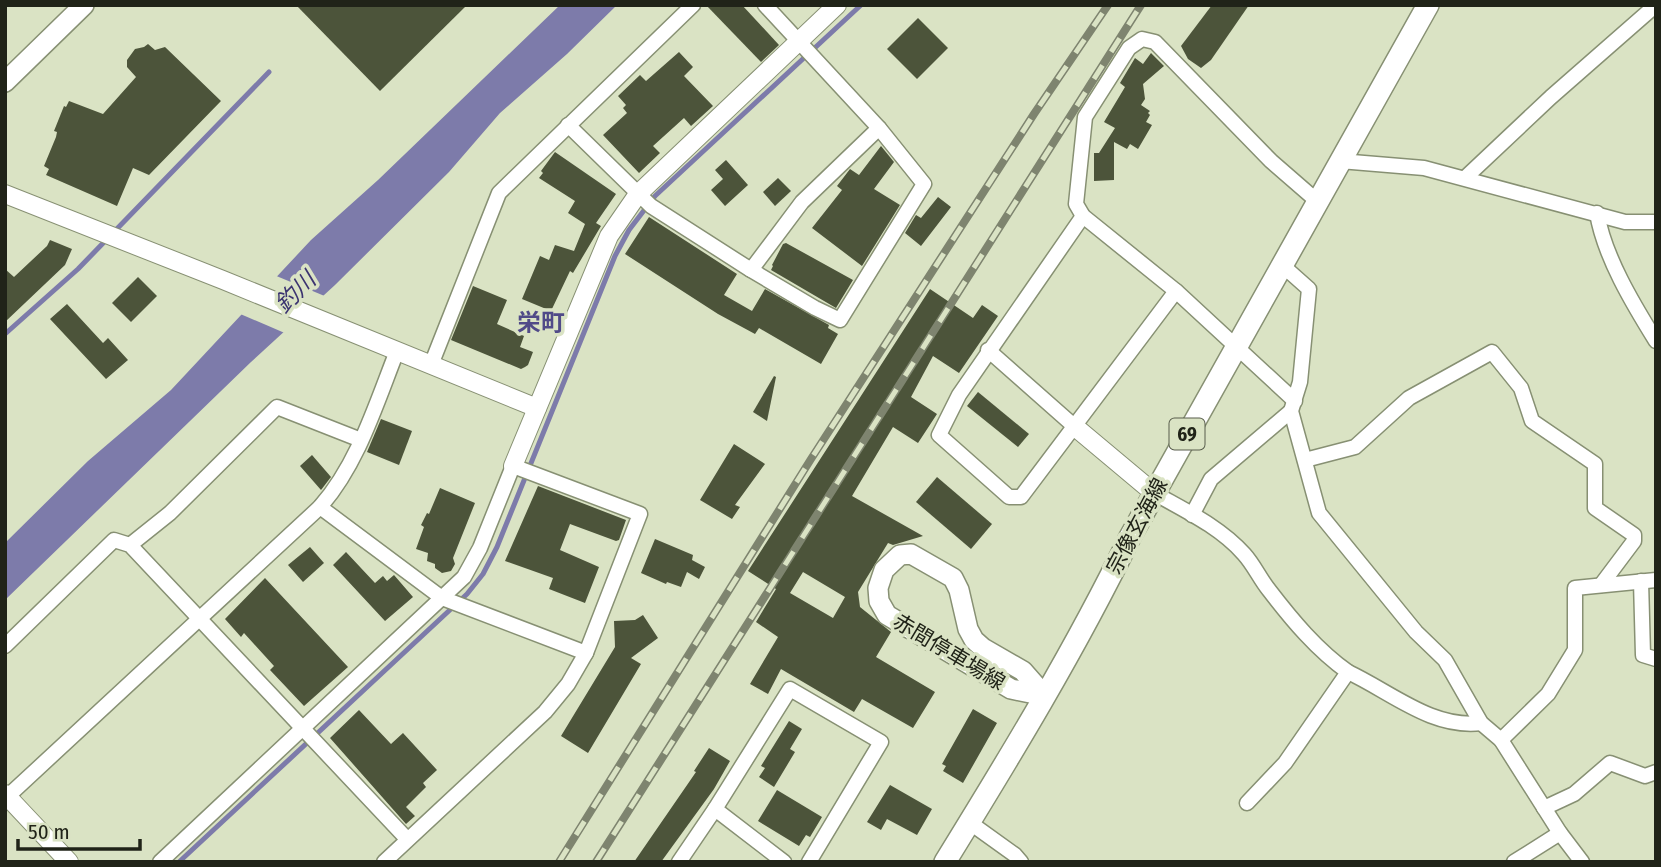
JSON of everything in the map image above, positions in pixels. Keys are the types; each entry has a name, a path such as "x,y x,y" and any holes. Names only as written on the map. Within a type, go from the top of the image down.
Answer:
{"main road":[{"path":"5,82 84,5"},
{"name":"宗像玄海線","path":"945,862 1091,617 1154,493 1428,5"},
{"name":"赤間停車場線","path":"911,554 953,578 959,590 968,629 974,640 1023,671 1045,696 1011,689 887,615 879,601 878,588 886,567 900,555 911,554"}],"street":[{"path":"431,365 499,192 693,5"},
{"path":"568,125 651,206 751,270 840,320 924,184 879,128 765,5"},
{"path":"160,862 464,577 480,548 609,236 638,194 837,5"},
{"path":"1465,178 1551,97 1656,5"},
{"path":"1293,406 1176,290 1083,216 1076,204 1086,117 1129,48 1142,39 1156,42 1271,161 1317,201"},
{"path":"751,270 802,202 879,128"},
{"path":"1340,161 1424,168 1625,222 1656,222"},
{"path":"5,194 537,408"},
{"path":"1597,213 1600,233 1632,300 1656,341"},
{"path":"1083,216 958,395 939,435 1009,497 1021,498 1176,290"},
{"path":"1282,265 1309,289 1300,382 1293,406 1319,513 1416,632 1445,660 1481,723 1501,740 1582,862"},
{"path":"988,350 1154,493 1219,530 1245,555 1268,589 1329,659 1348,673 1427,716 1461,725 1481,723"},
{"path":"69,862 6,796 320,507 337,488 361,440 397,351"},
{"path":"1305,460 1355,447 1409,398 1492,352 1521,388 1532,421 1595,464 1595,508 1634,535 1634,541 1601,585"},
{"path":"1192,515 1211,479 1293,406"},
{"path":"130,545 170,513 277,407 361,440"},
{"path":"384,862 545,712 568,684 586,653 640,514 513,466"},
{"path":"320,507 442,598 586,653"},
{"path":"5,646 114,540 130,545 407,839"},
{"path":"1501,740 1548,694 1575,650 1575,588 1648,581 1643,655 1656,659"},
{"path":"1247,803 1285,763 1348,673"},
{"path":"679,862 790,689 881,742 810,862"},
{"path":"1544,808 1574,794 1610,763 1645,776 1656,772"},
{"path":"715,809 784,862"},
{"path":"969,822 1021,862"},
{"path":"1514,862 1560,832"}],"water":[{"name":"釣川","path":"560,5 617,5 500,113 449,172 335,285 251,362 5,600 5,543 88,461 171,390 311,240 378,180"}],"pier":[{"path":"274,275 327,297 287,334 238,313"}],"building":[{"path":"296,5 467,5 380,91"},
{"path":"706,5 742,5 779,45 761,62"},
{"path":"1212,5 1249,5 1211,60 1201,68 1188,59 1181,46"},
{"path":"918,18 948,48 917,79 887,49"},
{"path":"148,44 155,50 165,47 221,101 149,175 133,168 117,206 46,175 49,169 44,166 56,137 57,132 54,131 64,106 66,107 69,101 103,114 136,77 127,67 127,60 135,49"},
{"path":"679,52 693,67 684,76 713,106 691,126 684,118 653,146 660,153 639,173 603,135 627,113 623,108 626,105 618,96 640,75 646,81"},
{"path":"1151,53 1164,66 1143,84 1145,99 1141,105 1150,111 1146,122 1152,125 1138,149 1130,144 1127,149 1114,142 1114,180 1094,181 1094,153 1099,153 1115,128 1104,122 1125,87 1120,83 1135,58 1143,64"},
{"path":"881,146 894,162 874,189 900,205 862,266 812,228 842,190 837,186 850,169 859,175"},
{"path":"555,152 616,194 596,223 601,226 573,273 570,271 551,311 522,299 540,256 549,260 555,245 574,251 585,224 568,213 575,201 539,178"},
{"path":"726,160 748,185 725,206 711,190 723,179 715,170"},
{"path":"778,178 791,191 775,206 763,192"},
{"path":"938,197 951,207 921,246 905,233 916,215 921,218"},
{"path":"649,217 737,274 724,295 752,311 765,289 829,325 828,328 838,334 821,364 759,328 755,334 718,314 625,254"},
{"path":"50,240 72,249 65,265 5,322 5,269 14,277"},
{"path":"786,243 853,280 836,308 771,270 783,244"},
{"path":"138,277 157,296 131,322 112,303"},
{"path":"473,286 507,300 497,324 524,336 520,347 533,352 528,365 521,369 451,340"},
{"path":"930,289 973,318 982,305 998,316 959,373 933,356 911,397 937,414 918,443 893,427 852,496 923,536 893,545 888,543 858,592 860,607 891,632 876,657 935,692 913,728 862,699 854,712 781,669 768,694 750,684 778,637 756,622 776,589 748,571","holes":["803,572 845,597 833,618 790,593"]},
{"path":"67,304 103,343 108,338 128,360 106,379 50,319"},
{"path":"774,376 776,377 767,421 753,412"},
{"path":"978,392 1029,434 1018,447 967,406"},
{"path":"381,419 412,431 399,465 367,452"},
{"path":"734,444 765,464 735,505 740,507 732,519 700,500"},
{"path":"312,455 331,477 321,490 300,466"},
{"path":"937,477 992,524 971,549 916,502"},
{"path":"538,486 626,520 619,540 616,541 570,524 560,550 599,567 585,603 549,589 553,578 505,561"},
{"path":"440,488 475,503 453,558 455,564 451,571 442,573 435,568 435,564 427,561 428,553 416,549 424,527 421,525"},
{"path":"655,539 693,555 692,560 705,567 699,579 687,572 681,587 667,582 666,584 641,573"},
{"path":"310,547 324,563 303,582 288,565"},
{"path":"346,552 375,583 383,576 387,581 394,575 413,597 385,621 333,565"},
{"path":"265,578 348,667 304,706 270,670 274,666 244,633 241,637 225,619"},
{"path":"643,615 658,638 631,658 641,664 588,753 561,736 615,647 614,621 635,620"},
{"path":"973,709 997,723 963,783 943,771 946,766 942,764"},
{"path":"359,710 391,744 403,733 437,770 423,783 426,787 406,807 415,816 406,824 330,738"},
{"path":"789,721 802,729 790,749 795,752 774,787 759,777 765,768 761,766"},
{"path":"709,748 730,761 714,789 661,862 634,862 696,772 694,771"},
{"path":"890,785 932,809 917,835 887,819 881,830 867,822"},
{"path":"777,790 822,817 810,837 806,835 799,846 758,821"}],"waterway":[{"path":"179,862 467,594 483,574 497,547 615,256 629,230 655,196 861,5"},
{"path":"5,334 78,269 269,72"}],"railway":[{"path":"559,862 811,459 1034,114 1108,5"},
{"path":"596,862 1141,5"}],"district":[{"name":"栄町","path":"541,323"}]}
